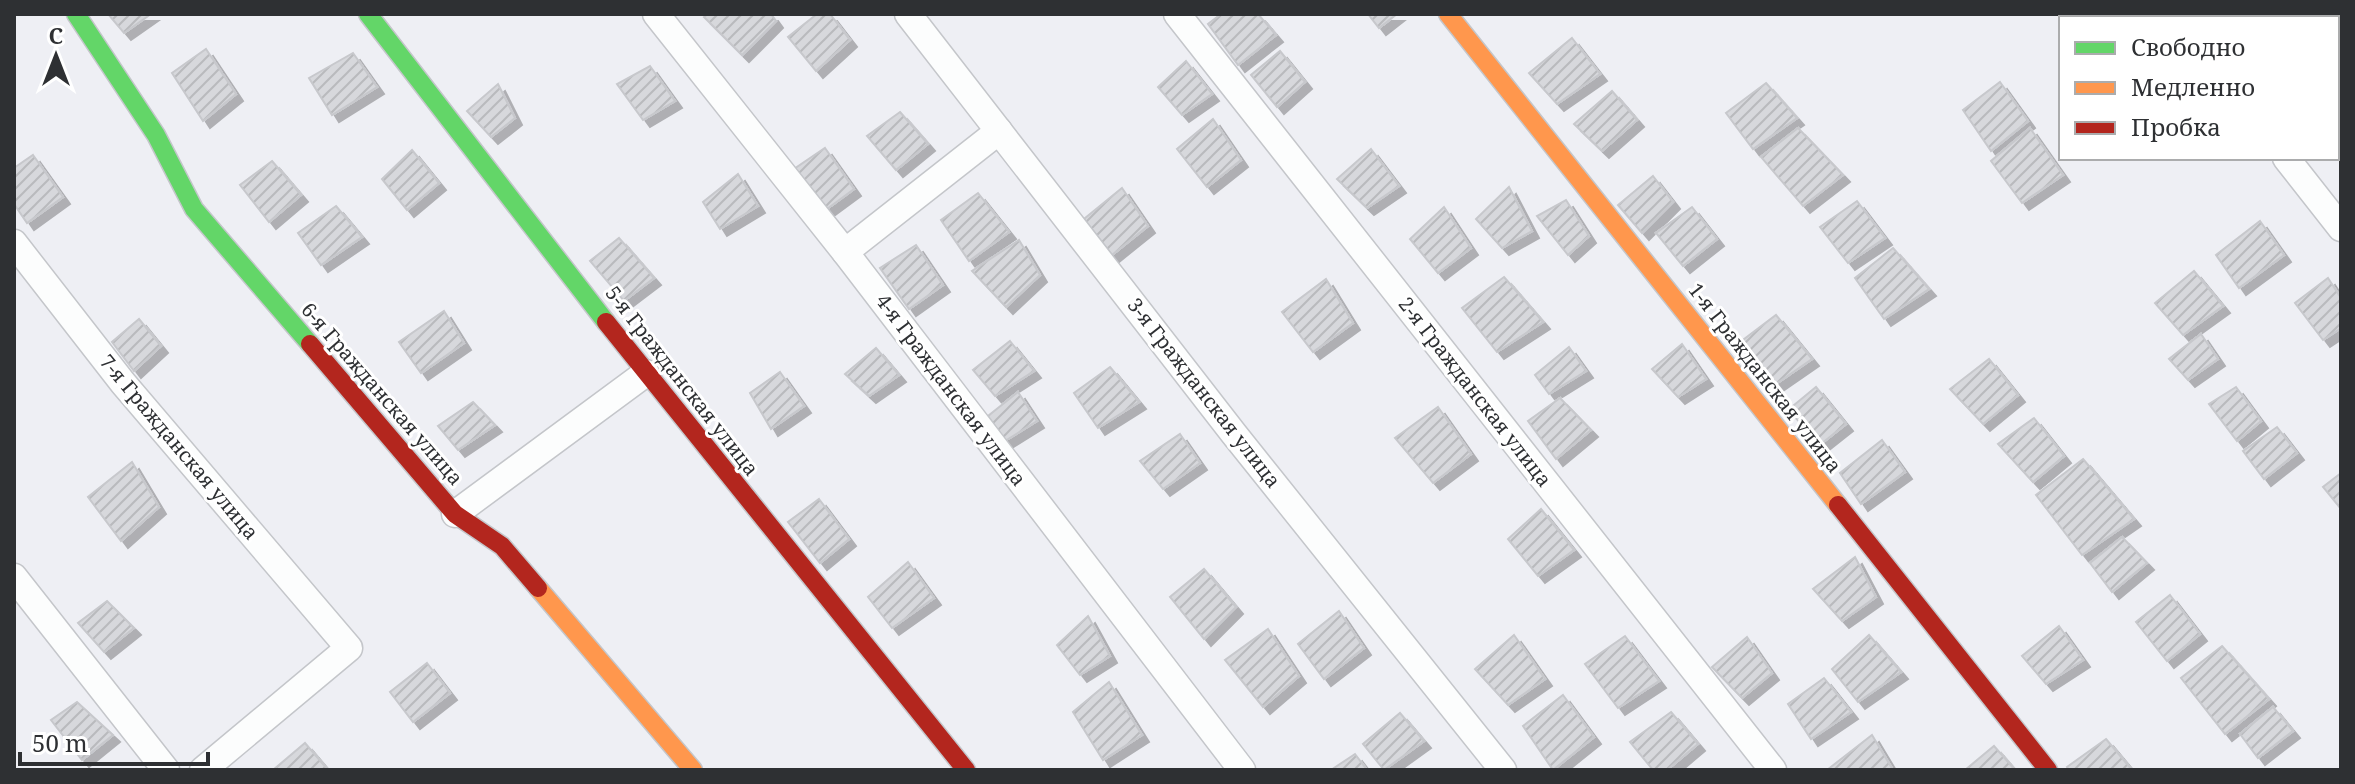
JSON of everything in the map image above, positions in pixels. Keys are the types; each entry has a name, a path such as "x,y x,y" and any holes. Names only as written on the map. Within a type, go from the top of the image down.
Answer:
{"street":[{"name":"6-я Гражданская улица","path":"76,14 156,135 194,209 455,514 502,546 693,770"},
{"name":"5-я Гражданская улица","path":"368,14 646,373 966,770"},
{"name":"4-я Гражданская улица","path":"656,14 845,252 1242,770"},
{"name":"3-я Гражданская улица","path":"908,14 1503,770"},
{"name":"2-я Гражданская улица","path":"1177,14 1773,770"},
{"name":"1-я Гражданская улица","path":"1448,14 2048,770"},
{"path":"845,252 999,131"},
{"path":"2288,160 2341,228"},
{"name":"7-я Гражданская улица","path":"14,243 123,383 349,648 203,770"},
{"path":"455,514 646,373"},
{"path":"14,577 166,770"}],"building":[{"path":"108,14 151,14 124,33"},
{"path":"708,14 771,14 776,21 742,55 704,17"},
{"path":"817,14 830,14 850,40 816,71 788,37"},
{"path":"1221,14 1258,14 1276,35 1238,65 1208,24"},
{"path":"1368,14 1397,14 1379,28"},
{"path":"1572,38 1600,74 1557,104 1529,73"},
{"path":"206,49 236,94 203,121 172,73"},
{"path":"1280,51 1305,82 1277,107 1251,75"},
{"path":"353,53 377,87 332,115 309,78"},
{"path":"1186,61 1212,94 1182,115 1158,87"},
{"path":"650,66 675,101 643,120 617,84"},
{"path":"2000,82 2028,121 1991,151 1963,110"},
{"path":"1766,83 1797,118 1753,149 1726,113"},
{"path":"498,84 515,118 491,137 467,111"},
{"path":"1612,91 1637,120 1602,151 1574,124"},
{"path":"900,112 928,144 896,170 867,136"},
{"path":"1213,119 1241,160 1207,187 1177,149"},
{"path":"1798,128 1843,175 1803,206 1761,157"},
{"path":"2030,128 2063,175 2022,203 1991,161"},
{"path":"825,148 854,189 827,209 794,169"},
{"path":"1371,149 1399,186 1367,208 1337,179"},
{"path":"412,150 439,183 407,210 382,179"},
{"path":"33,155 63,197 27,223 14,204 14,168"},
{"path":"272,161 301,195 269,222 240,185"},
{"path":"738,174 758,206 720,229 703,202"},
{"path":"1653,176 1673,202 1642,233 1618,205"},
{"path":"1509,187 1532,231 1502,248 1476,219"},
{"path":"1122,188 1148,226 1112,255 1084,219"},
{"path":"978,193 1009,232 969,261 941,220"},
{"path":"1566,200 1589,236 1568,255 1537,216"},
{"path":"1857,201 1885,238 1848,263 1820,227"},
{"path":"336,206 362,237 321,265 298,233"},
{"path":"1444,207 1471,248 1438,273 1410,239"},
{"path":"1692,207 1717,239 1683,266 1656,233"},
{"path":"2260,221 2284,255 2239,288 2216,255"},
{"path":"619,238 654,278 624,301 590,261"},
{"path":"1019,240 1040,275 1006,307 972,271"},
{"path":"916,245 943,285 909,309 880,268"},
{"path":"1893,248 1929,289 1884,319 1855,278"},
{"path":"2194,271 2223,306 2183,335 2155,303"},
{"path":"1504,277 1543,322 1497,352 1462,308"},
{"path":"2328,278 2341,298 2341,328 2323,340 2295,303"},
{"path":"1326,279 1353,323 1313,352 1282,312"},
{"path":"444,311 464,343 421,373 399,342"},
{"path":"1776,315 1812,359 1776,384 1739,343"},
{"path":"139,319 161,346 134,371 112,342"},
{"path":"2201,334 2218,359 2188,380 2169,359"},
{"path":"1010,341 1034,371 995,396 973,370"},
{"path":"1682,344 1706,379 1678,397 1652,369"},
{"path":"1569,347 1586,371 1549,394 1535,375"},
{"path":"876,348 899,375 869,396 845,374"},
{"path":"1989,359 2018,395 1983,424 1950,389"},
{"path":"1110,367 1139,402 1098,428 1074,393"},
{"path":"780,372 804,406 771,429 750,393"},
{"path":"1816,387 1846,424 1821,444 1788,410"},
{"path":"2236,387 2261,421 2237,441 2209,404"},
{"path":"1018,392 1037,421 1005,441 988,416"},
{"path":"1560,398 1591,430 1556,459 1528,421"},
{"path":"473,402 495,425 458,450 438,426"},
{"path":"1438,407 1471,454 1433,483 1395,438"},
{"path":"2034,418 2064,456 2033,482 1998,444"},
{"path":"2277,427 2297,453 2264,479 2243,451"},
{"path":"1180,434 1200,463 1163,489 1140,461"},
{"path":"1882,440 1905,472 1861,504 1840,473"},
{"path":"2083,459 2134,519 2082,555 2036,495"},
{"path":"132,462 159,507 121,541 88,497"},
{"path":"2341,473 2341,509 2323,487"},
{"path":"819,499 849,539 820,563 788,522"},
{"path":"1541,509 1574,550 1538,576 1508,539"},
{"path":"2122,537 2147,563 2112,592 2090,563"},
{"path":"1855,557 1876,597 1842,621 1813,589"},
{"path":"908,562 934,598 892,628 868,597"},
{"path":"1204,569 1236,607 1204,639 1170,597"},
{"path":"2170,595 2200,634 2167,661 2136,622"},
{"path":"107,601 134,628 104,652 78,623"},
{"path":"1339,611 1364,648 1324,679 1298,644"},
{"path":"1088,616 1110,656 1080,675 1057,645"},
{"path":"2059,626 2083,660 2046,684 2022,656"},
{"path":"1268,629 1299,676 1263,707 1225,660"},
{"path":"1514,635 1545,679 1508,705 1475,669"},
{"path":"1869,635 1901,672 1858,702 1832,669"},
{"path":"1625,636 1659,681 1618,708 1585,664"},
{"path":"1747,637 1772,673 1742,698 1712,667"},
{"path":"2222,646 2269,699 2225,734 2181,678"},
{"path":"427,663 450,693 413,722 390,692"},
{"path":"1824,678 1851,712 1811,739 1788,704"},
{"path":"1109,682 1142,735 1103,760 1073,712"},
{"path":"1563,695 1594,737 1553,770 1523,726"},
{"path":"77,702 113,735 82,760 51,720"},
{"path":"2273,707 2293,731 2258,758 2240,734"},
{"path":"1671,712 1698,744 1667,770 1653,770 1630,742"},
{"path":"1400,713 1424,741 1384,770 1363,744"},
{"path":"1872,735 1893,770 1827,770"},
{"path":"2106,739 2132,770 2069,770 2067,767"},
{"path":"305,743 328,770 273,770"},
{"path":"1994,746 2015,770 1965,770"},
{"path":"1355,754 1367,770 1331,770"}],"traffic: fast":[{"path":"76,14 156,135 194,209 310,344"},
{"path":"368,14 606,322"}],"traffic: slow":[{"path":"1448,14 1838,505"},
{"path":"538,588 693,770"}],"traffic: jam":[{"path":"606,322 966,770"},
{"path":"310,344 455,514 502,546 538,588"},
{"path":"1838,505 2048,770"}]}
